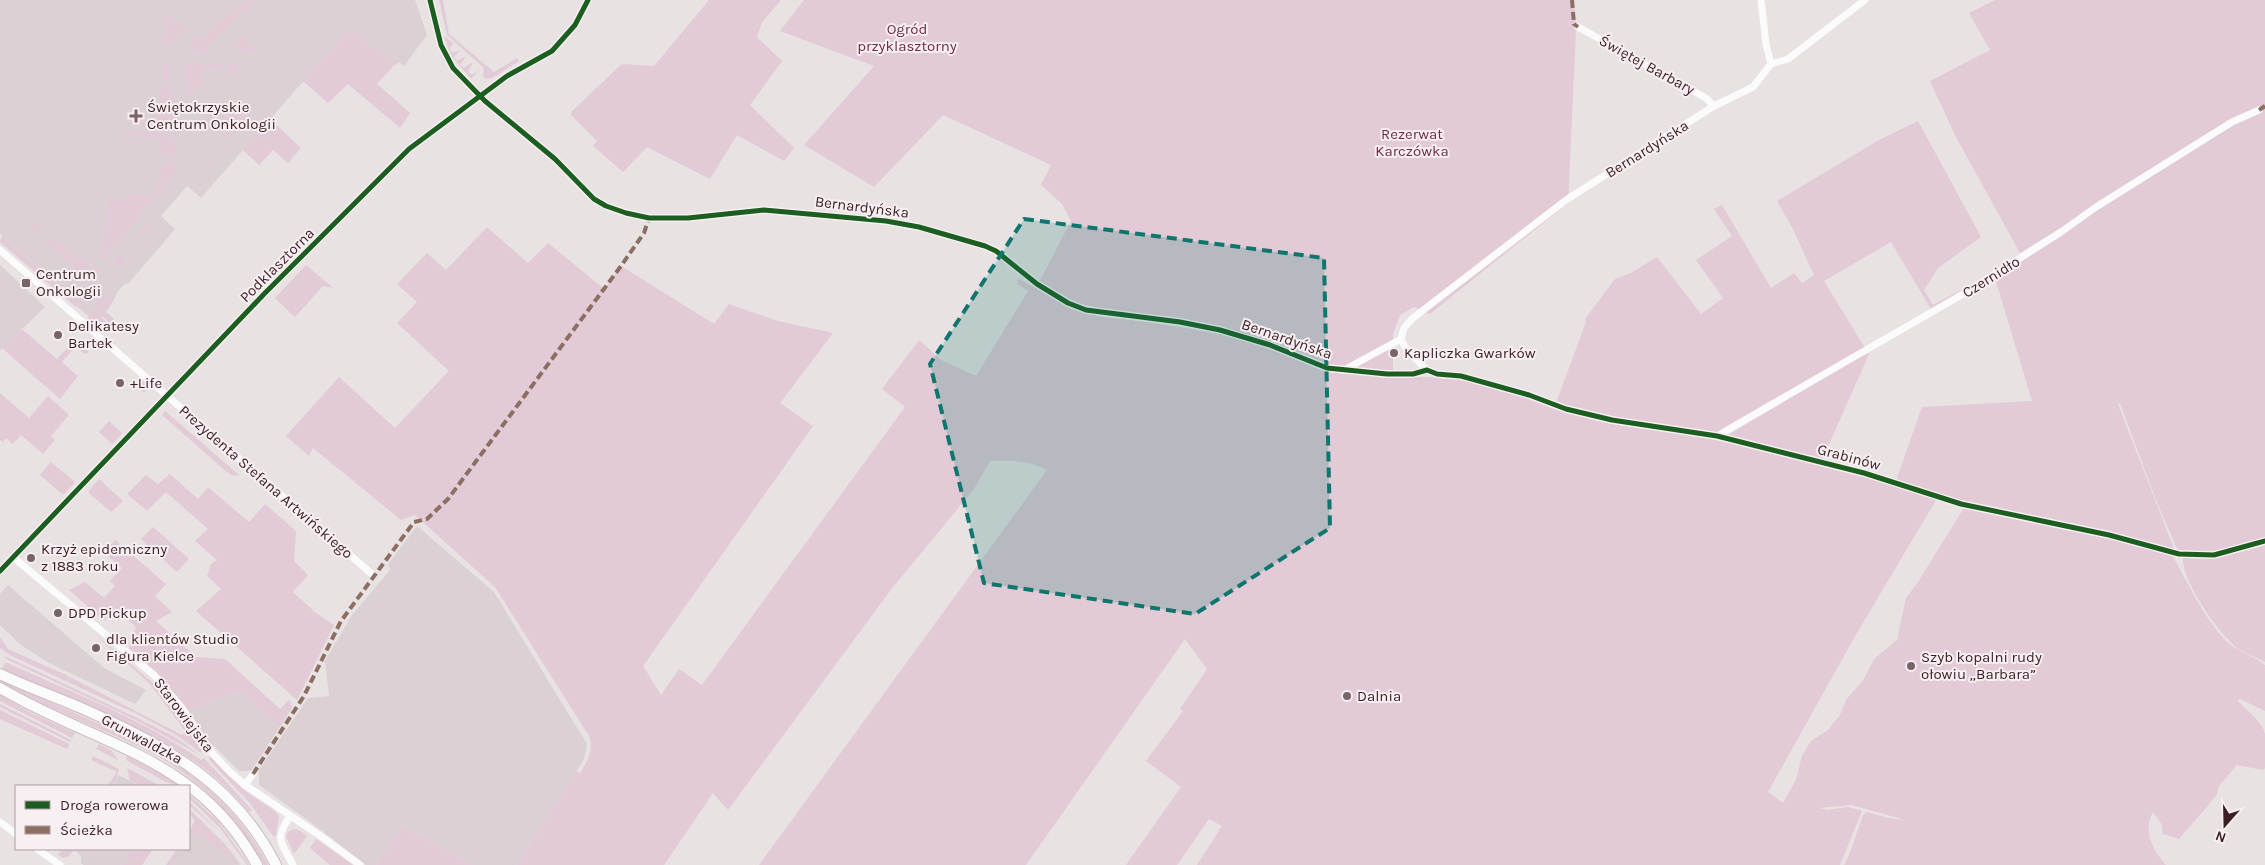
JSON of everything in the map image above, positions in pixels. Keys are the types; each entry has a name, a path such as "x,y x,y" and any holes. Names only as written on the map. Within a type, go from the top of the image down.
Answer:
{"main road":[{"name":"Grunwaldzka","path":"0,674 34,690 87,710 163,747 188,763 211,781 233,803 261,840 276,865"},
{"name":"Grunwaldzka","path":"0,688 34,707 146,758 188,785"},
{"name":"Grunwaldzka","path":"190,787 224,818 257,865"}],"street":[{"name":"Bernardyńska","path":"430,0 444,53 453,68 481,96 555,159 594,199 606,206 648,218 688,218 764,210 898,222 991,249 1037,284 1074,306 1102,313 1180,322 1220,330 1270,345 1327,368 1344,370 1401,338 1404,328 1413,318 1547,214 1714,106 1753,87 1771,64 1788,59 1865,0"},
{"name":"Podklasztorna","path":"0,571 265,293 409,149 507,76 555,49 576,25 588,0"},
{"path":"1761,0 1766,44 1771,64"},
{"name":"Świętej Barbary","path":"1578,27 1706,98 1714,106"},
{"name":"Czernidło","path":"1717,436 1970,290 2112,197 2232,122 2259,110"},
{"name":"Prezydenta Stefana Artwińskiego","path":"0,250 373,575"},
{"name":"Grabinów","path":"1401,338 1403,345 1414,357 1427,370 1437,374 1461,376 1529,395 1566,409 1611,420 1717,436 1864,473 1961,504 2109,536 2179,554 2214,555 2265,541"},
{"name":"Starowiejska","path":"13,557 148,669 170,692 212,753 245,785 360,865"},
{"path":"245,785 253,774"},
{"path":"290,816 282,828 280,837 293,865"},
{"path":"0,822 15,833"},
{"path":"38,850 60,865"}],"highlighted area":[{"path":"1024,219 1324,258 1330,528 1195,614 984,583 930,364"}],"shaded area":[{"name":"Świętokrzyskie Centrum Onkologii","path":"0,0 415,0 427,35 404,66 399,62 396,65 351,27 201,198 187,186 161,216 175,229 128,284 126,283 119,290 109,308 96,323 78,307 76,300 0,234"},
{"path":"0,265 45,307 0,350"},
{"path":"417,526 494,592 587,744 584,759 517,865 473,865 403,826 376,865 366,865 259,785 259,770 308,698 329,696 325,661 352,615 390,570 388,564"},
{"path":"8,585 104,668 146,690 135,704 49,663 21,645 0,625 0,594"},
{"path":"239,691 279,728 251,771 239,771 214,746 211,746 188,711"},
{"path":"118,775 138,785 114,785"},
{"path":"190,831 225,845 240,865 166,865 176,850 190,850"},
{"path":"74,850 132,850 121,865 84,865 81,863 81,856"}],"green space":[{"path":"246,0 255,0 248,8 250,10 249,14 240,11 242,17 238,14 237,18 208,46 210,51 208,54 191,50 190,43 199,34 203,37"},
{"path":"439,0 443,0 449,34 494,72 517,58 519,61 492,78 486,79 483,76 484,68 447,35"},
{"path":"709,0 781,0 762,22 757,37 782,61 750,105 794,148 784,161 737,135 710,179 647,147 623,172 593,146 597,141 571,115 572,111 622,64 654,66"},
{"path":"804,0 1574,0 1576,30 1568,203 1430,314 1414,307 1400,315 1393,334 1393,376 1459,378 1526,398 1563,412 1613,423 1722,440 1869,478 1936,500 1854,638 1768,792 1783,803 1796,780 1802,756 1811,741 1828,730 1840,715 1846,700 1864,679 1874,659 1897,640 1906,598 1964,508 2038,523 1896,481 1922,407 2032,401 1995,278 2119,192 2020,253 1956,137 1930,81 1990,50 1969,13 1995,0 2265,0 2265,539 2214,552 2178,551 2156,500 2120,403 2118,404 2174,549 2126,542 2172,555 2196,600 2218,632 2230,645 2265,665 2265,711 2240,699 2237,700 2257,720 2263,729 2265,734 2265,768 2263,770 2237,765 2219,786 2217,794 2179,839 2163,834 2161,823 2153,812 2149,826 2150,840 2166,865 1844,865 1863,815 1867,812 1888,818 1905,820 1852,805 1819,808 1827,810 1848,807 1862,811 1840,865 1197,865 1222,826 1209,819 1177,865 1126,865 1181,787 1146,761 1183,711 1180,709 1207,669 1185,639 1026,865 759,865 1047,470 1019,462 990,461 974,489 893,587 728,810 713,793 664,865 517,865 576,771 580,773 590,751 589,736 495,587 415,515 401,520 313,448 309,456 286,436 339,377 395,428 449,371 397,323 417,302 397,284 427,253 446,270 487,227 528,263 548,243 602,287 603,291 621,266 714,324 729,304 778,321 833,333 780,403 813,426 643,666 661,695 679,669 702,685 905,407 882,389 919,340 941,360 976,376 1028,291 1017,284 1019,279 1058,300 1129,319 1215,333 1298,358 1296,352 1268,341 1075,304 1039,282 1071,221 1062,204 1041,185 1051,165 943,115 874,187 804,145 874,66 780,31"},
{"path":"166,14 189,28 171,45 155,45 156,40 162,40 164,31 166,33"},
{"path":"351,27 395,64 377,84 410,113 400,128 348,84 328,103 303,81"},
{"path":"241,35 260,53 228,48"},
{"path":"444,36 453,43 450,48 452,53 460,50 454,57 457,61 466,56 460,65 464,68 473,62 468,72 472,75 480,69 471,79 451,55"},
{"path":"164,56 169,64 171,82 161,81"},
{"path":"186,61 223,65 226,70 204,67 202,87 196,86 194,94 187,93"},
{"path":"229,64 239,65 239,75 228,73"},
{"path":"160,87 172,88 175,119 172,125 129,123 130,120 156,122"},
{"path":"214,104 218,106 218,111 241,114 242,108 246,107 250,111 250,117 246,120 242,117 229,131 233,137 226,137 222,135 227,129 211,117 204,120 208,115 206,110 213,110"},
{"path":"270,119 301,148 288,163 273,150 259,165 243,150"},
{"path":"1918,121 1981,237 1938,268 1924,290 1933,305 1981,279 1931,309 1891,242 1824,281 1865,348 1717,433 1614,418 1556,403 1586,322 1585,319 1615,279 1631,273 1657,257 1701,314 1723,298 1696,260 1732,236 1714,209 1722,205 1771,288 1794,273 1802,283 1814,275 1793,229 1777,201 1879,140"},
{"path":"123,130 156,132 171,136 176,144 178,157 162,156 163,152 158,151 159,139 119,134"},
{"path":"166,161 178,162 174,177 101,261 109,198 128,201 129,193 155,196 156,180 161,181 162,178 159,178 159,169 165,167"},
{"path":"43,218 51,222 44,221 42,239 67,243 66,249 75,250 74,257 87,259 86,264 88,265 82,270 78,270 41,239"},
{"path":"22,222 40,224 38,235 37,235"},
{"path":"147,224 152,227 152,232 146,230 122,257 125,265 117,266 115,263 116,258 132,244"},
{"path":"2,236 39,268 35,272 0,242"},
{"path":"306,265 333,288 323,286 295,317 275,298"},
{"path":"88,268 101,269 89,281 78,280 80,274"},
{"path":"41,270 76,300 82,296 83,304 76,307 37,274"},
{"path":"111,294 115,297 106,312 114,319 110,324 94,307 98,299 103,303"},
{"path":"93,308 109,325 103,331 88,318"},
{"path":"22,329 57,359 74,340 89,352 85,354 75,347 62,362 78,376 60,399 2,348"},
{"path":"1868,352 1869,354 1822,460 1728,435"},
{"path":"141,379 150,386 144,393 136,386"},
{"path":"0,393 29,418 48,396 69,415 51,436 55,440 43,454 21,435 13,444 6,438 3,442 0,440"},
{"path":"165,411 239,475 233,476 227,472 162,415"},
{"path":"109,421 122,433 112,444 99,432"},
{"path":"51,462 75,482 63,495 40,475"},
{"path":"170,474 198,499 208,487 249,522 265,504 296,531 294,561 308,575 293,592 316,613 334,625 297,700 196,611 221,589 207,576 211,564 217,560 195,541 208,529 166,492 147,511 127,494 146,475 158,484"},
{"path":"99,479 123,501 111,512 88,492"},
{"path":"153,527 189,559 177,572 141,539"},
{"path":"115,540 166,584 155,596 172,612 156,621 196,657 225,659 280,709 289,700 292,708 279,728 239,691 188,711 162,678 129,648 136,627 115,608 104,621 69,590 85,582 104,598 115,586 110,581 122,568 103,552"},
{"path":"2265,544 2265,662 2240,650 2213,621 2195,594 2184,568 2183,558"},
{"path":"88,628 153,683 179,716 202,751 201,753 176,735 137,714 10,655 0,648 0,637 8,649 66,675 182,735 186,732 150,684"},
{"path":"7,657 175,737 200,755 134,719 4,658"},
{"path":"5,663 106,707 155,732 201,760 204,758 252,810 249,812 223,784 194,761 165,743 134,727 2,669"},
{"path":"0,679 115,731 151,749 185,771 216,796 244,827 268,865 264,865 246,837 216,800 178,769 139,747 0,683"},
{"path":"0,695 31,713 75,733 72,738 0,701"},
{"path":"0,704 71,740 70,742 0,707"},
{"path":"0,710 69,744 67,749 0,719"},
{"path":"99,744 112,751 118,760 96,749"},
{"path":"93,756 119,769 114,785 108,785 117,772 91,760"},
{"path":"127,756 178,785 166,782 126,760"},
{"path":"210,756 245,791 276,812 279,817 276,836 273,836 249,802 209,760"},
{"path":"127,768 158,785 138,785 130,780"},
{"path":"190,796 218,821 249,865 247,865 221,829 190,799"},
{"path":"190,803 219,831 190,806"},
{"path":"190,810 225,844 241,865 195,833 190,840 190,829 195,821 190,815"},
{"path":"403,826 473,865 376,865"},
{"path":"293,829 299,830 307,836 294,854 286,836"},
{"path":"316,839 353,865 330,865 310,848"},
{"path":"62,850 74,850 69,856 63,858 58,855"},
{"path":"132,850 152,850 142,865 121,865"},
{"path":"176,850 182,850 171,865 166,865"}],"marked path":[{"path":"1572,0 1574,24 1578,27"},
{"path":"2259,110 2265,106"},
{"path":"253,774 304,696 341,621 414,522 427,519 448,499 621,266 644,233 649,218"}],"cycle path":[{"path":"430,0 441,45 453,68 485,101 555,159 594,199 606,206 626,213 649,218 688,218 764,210 886,221 919,227 985,246 996,251 1037,284 1068,303 1086,310 1180,322 1220,330 1270,345 1327,368 1387,374 1413,374 1427,370 1437,374 1461,376 1529,395 1566,409 1612,420 1717,436 1864,473 1961,504 2109,535 2179,554 2214,555 2265,541"},
{"path":"0,571 265,293 409,149 507,76 552,51 575,25 588,0"}],"place":[{"name":"Świętokrzyskie Centrum Onkologii","path":"136,116"},
{"name":"Centrum Onkologii","path":"26,283"},
{"name":"Delikatesy Bartek","path":"58,335"},
{"name":"Kapliczka Gwarków","path":"1394,353"},
{"name":"+Life","path":"120,383"},
{"name":"Krzyż epidemiczny z 1883 roku","path":"31,558"},
{"name":"DPD Pickup","path":"58,613"},
{"name":"dla klientów Studio Figura Kielce","path":"96,648"},
{"name":"Szyb kopalni rudy ołowiu „Barbara”","path":"1911,666"},
{"name":"Dalnia","path":"1347,696"}],"park label":[{"name":"Ogród przyklasztorny","path":"907,38"},
{"name":"Rezerwat Karczówka","path":"1412,142"}]}
